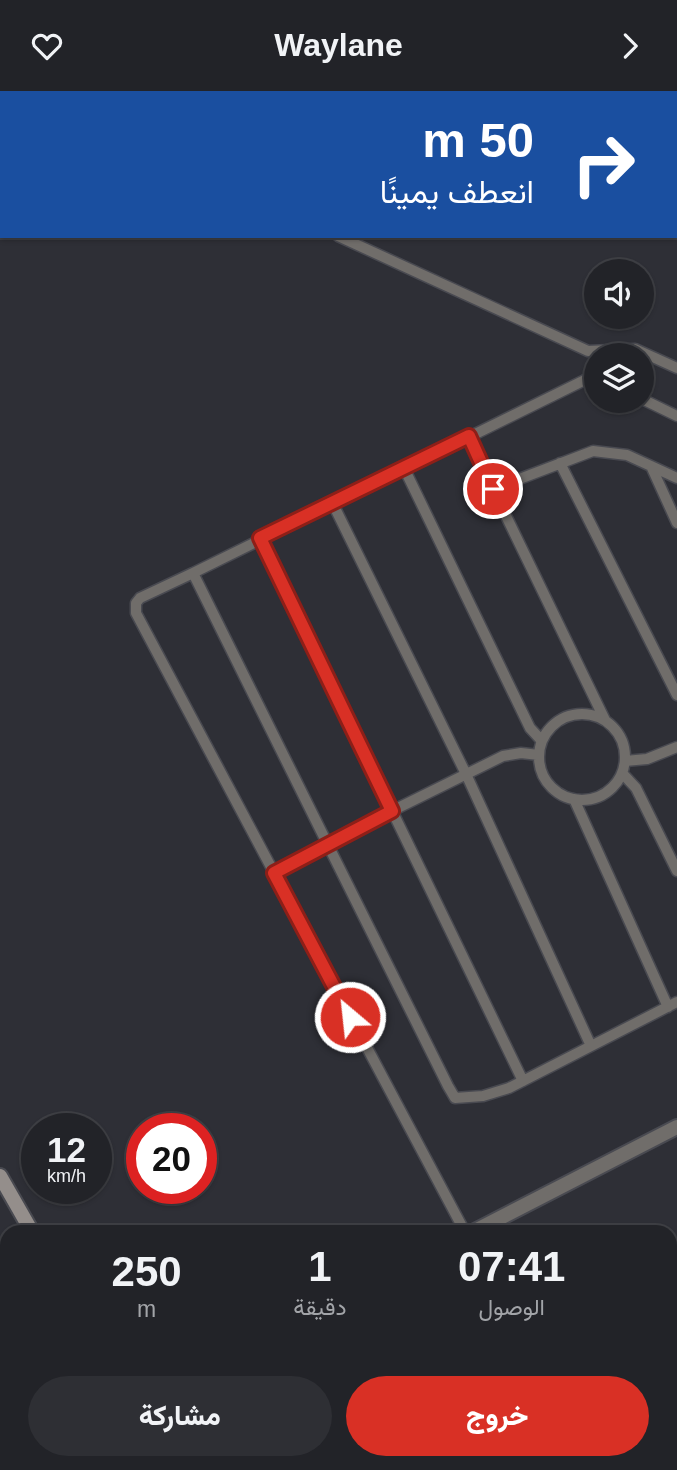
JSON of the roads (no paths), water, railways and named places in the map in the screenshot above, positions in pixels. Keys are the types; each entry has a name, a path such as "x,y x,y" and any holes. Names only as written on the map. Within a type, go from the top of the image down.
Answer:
{"main road":[{"path":"0,1176 28,1225"}],"street":[{"path":"486,1225 677,1127"}],"lane":[{"path":"342,238 584,349"},
{"path":"654,358 677,368"},
{"path":"461,1225 136,613 136,603 332,502 584,380"},
{"path":"654,405 677,416"},
{"path":"469,436 605,720 616,730 623,743 625,761 622,773 614,785 602,795 589,799 574,799 548,784 541,770 539,755 542,741 550,728 562,719 583,714 605,720"},
{"path":"493,489 593,451 627,455 677,478"},
{"path":"560,463 677,695"},
{"path":"651,466 677,523"},
{"path":"404,468 530,728 542,741"},
{"path":"332,502 466,774 591,1046"},
{"path":"260,538 523,1081"},
{"path":"193,573 455,1098 483,1096 523,1081 672,1005 574,799"},
{"path":"625,761 647,759 677,747"},
{"path":"274,873 327,843 503,756 521,753 539,755"},
{"path":"622,773 636,788 677,871"}]}
